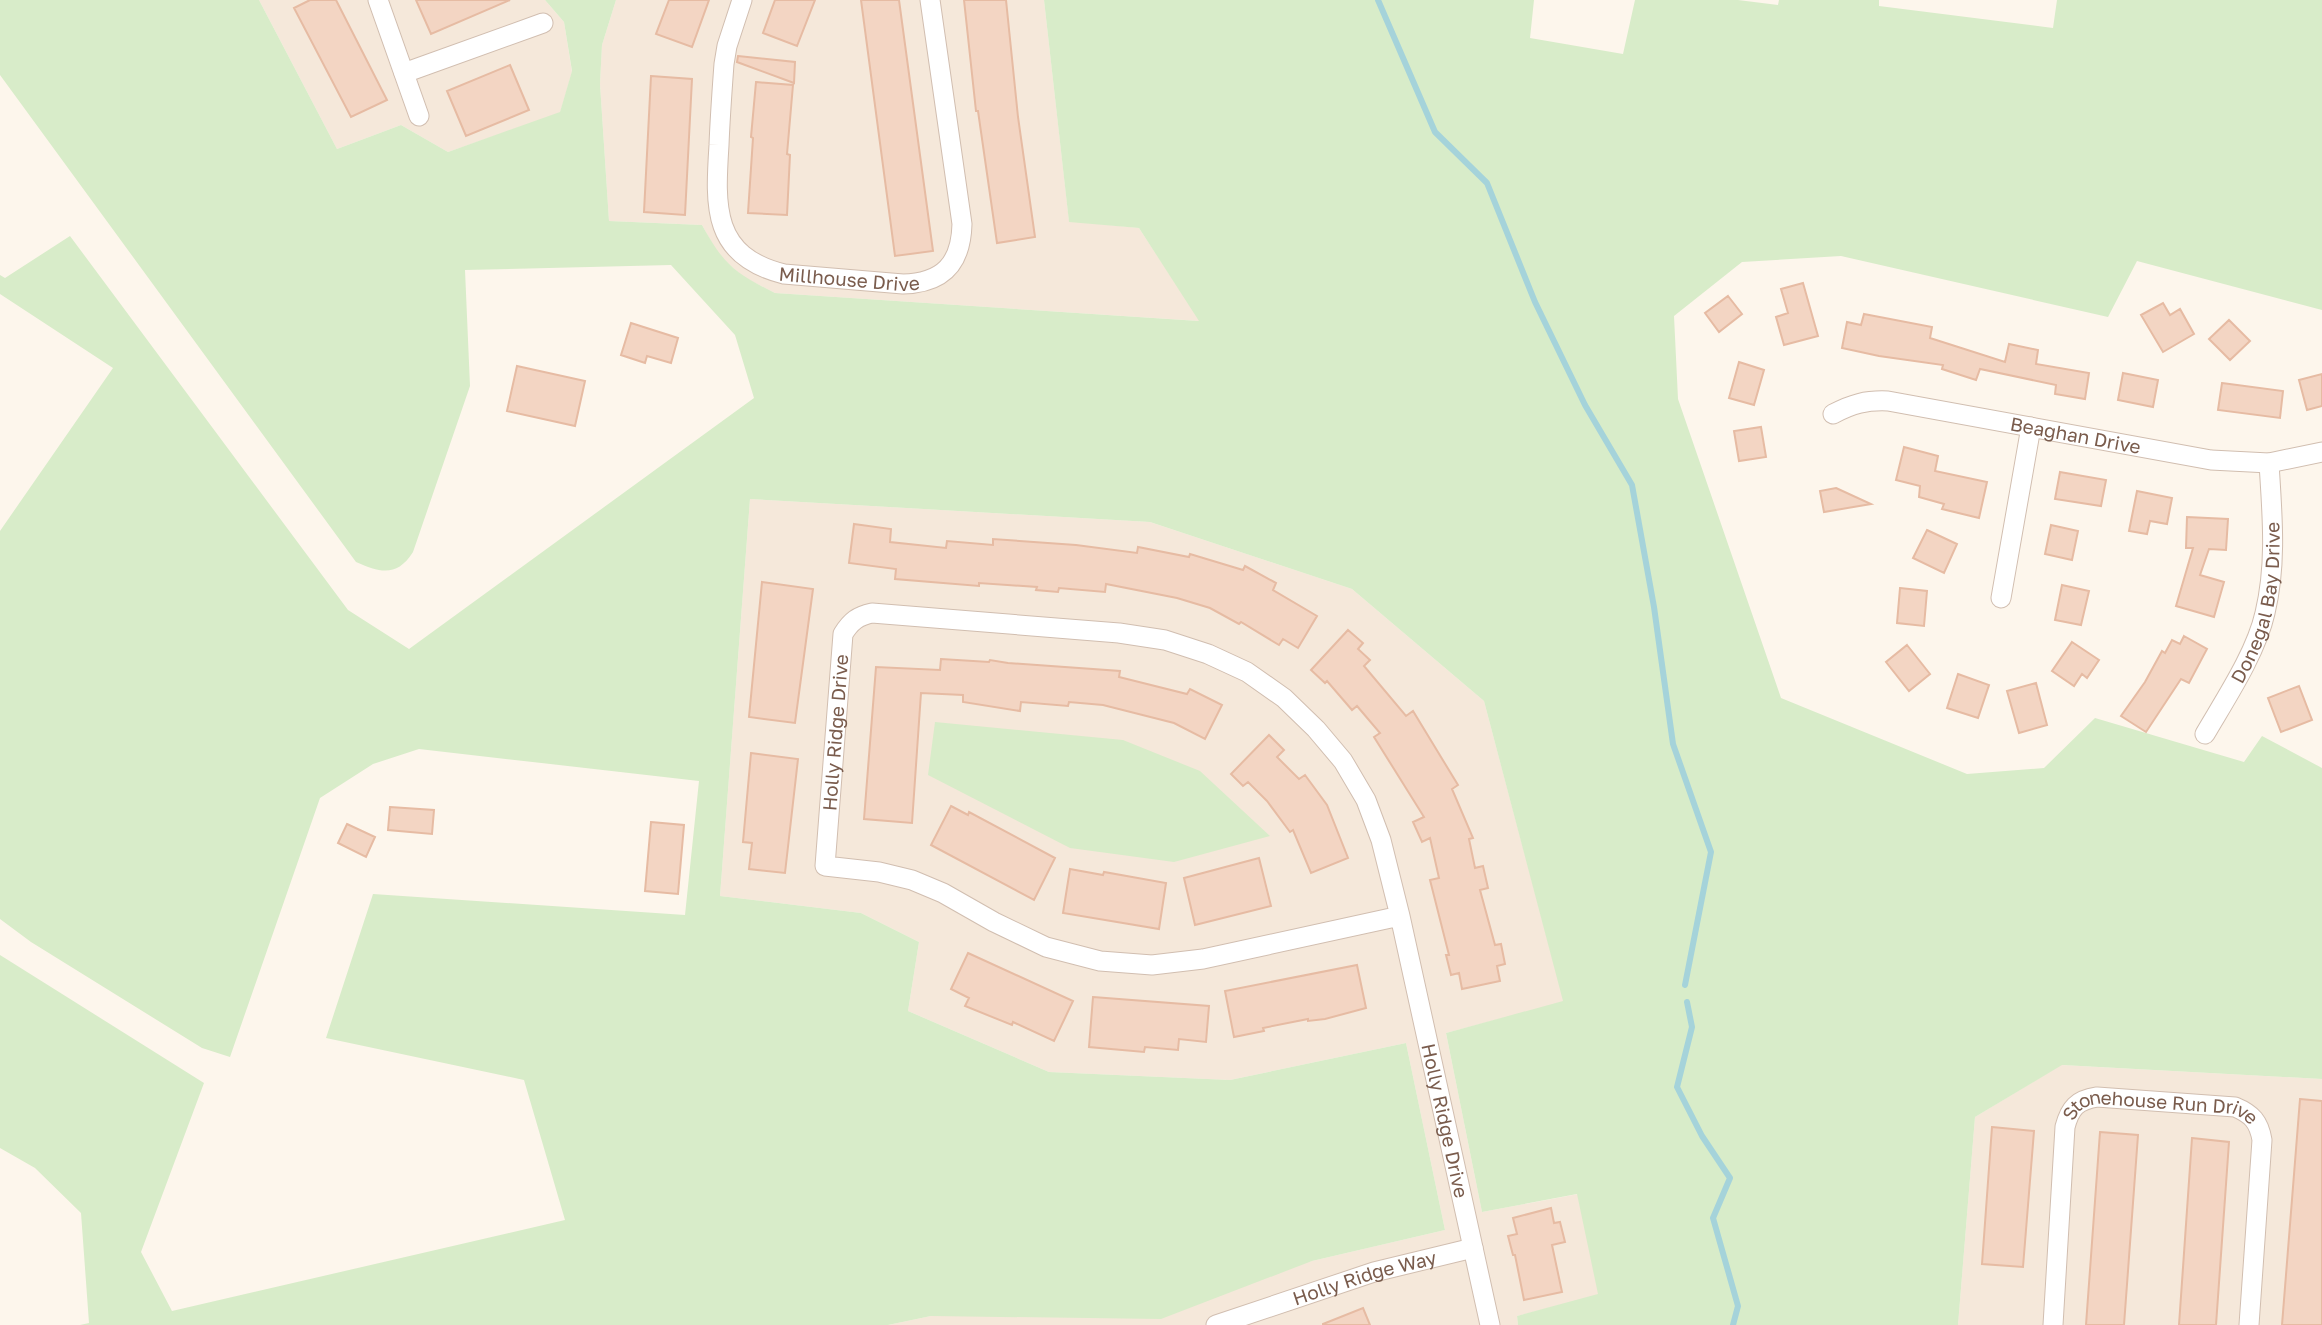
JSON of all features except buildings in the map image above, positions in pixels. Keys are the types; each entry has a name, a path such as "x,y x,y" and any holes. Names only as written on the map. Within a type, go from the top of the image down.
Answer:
{"street":[{"path":"378,0 419,117"},
{"name":"Millhouse Drive","path":"742,0 727,46 723,78 716,189 719,218 726,234 736,248 767,270 784,274 919,284 933,279 947,269 956,257 961,242 962,224 930,0"},
{"path":"404,73 543,23"},
{"name":"Beaghan Drive","path":"1833,414 1852,404 1868,400 1888,401 2199,458 2269,463 2322,452"},
{"path":"2000,598 2031,427"},
{"name":"Donegal Bay Drive","path":"2205,734 2235,683 2265,614 2274,548 2269,463"},
{"name":"Holly Ridge Drive","path":"1400,916 1203,959 1152,965 1100,961 1046,947 943,893 912,880 878,872 825,866 843,634 849,623 861,615 872,613 1119,633 1165,640 1208,654 1247,673 1284,698 1315,729 1343,761 1366,800 1377,830 1400,916 1490,1325"},
{"name":"Stonehouse Run Drive","path":"2053,1325 2065,1127 2074,1105 2097,1097 2235,1107 2246,1111 2255,1119 2262,1140 2249,1325"},
{"name":"Holly Ridge Way","path":"1216,1325 1374,1272 1473,1248"}],"shaded area":[{"path":"259,0 545,0 564,22 572,72 560,113 448,152 401,125 337,149"},
{"path":"616,0 1044,0 1069,221 1139,228 1200,321 775,293 743,277 718,254 702,225 609,221 600,84 602,45"},
{"path":"750,499 1150,522 1352,589 1484,701 1564,1002 1446,1033 1482,1212 1578,1194 1599,1295 1517,1316 1518,1325 888,1325 931,1316 1312,1261 1445,1230 1406,1043 1230,1080 1049,1072 908,1011 919,942 861,913 720,896"},
{"path":"2061,1065 2322,1079 2322,1325 1958,1325 1975,1117"}],"green space":[{"path":"0,0 259,0 337,149 401,125 448,152 560,112 572,71 564,22 545,0 616,0 602,45 600,84 609,221 702,225 724,259 750,280 775,293 1199,321 1139,228 1069,222 1044,0 1534,0 1530,38 1623,54 1635,0 1738,0 1778,5 1779,0 1879,0 1879,6 2053,28 2057,0 2322,0 2322,310 2137,261 2108,317 1841,256 1742,262 1674,316 1678,399 1781,698 1967,774 2044,768 2095,718 2244,762 2262,736 2322,768 2322,1079 2062,1065 1975,1117 1958,1325 1518,1325 1517,1316 1598,1294 1577,1194 1482,1212 1446,1033 1563,1001 1484,701 1352,589 1150,522 750,499 720,896 861,913 919,942 908,1011 1049,1072 1230,1080 1406,1043 1445,1230 1312,1261 1161,1319 931,1316 888,1325 80,1325 89,1323 81,1213 35,1168 0,1148 0,955 204,1083 141,1252 172,1311 565,1220 524,1080 326,1038 373,894 685,915 699,781 419,749 373,764 320,798 230,1057 202,1048 31,942 0,919 0,531 113,368 0,294 0,275 5,278 70,236 348,610 409,649 754,398 735,335 671,265 465,270 470,386 413,552 395,569 373,569 356,562 0,75"},
{"path":"935,722 1123,740 1200,771 1270,836 1174,862 1070,848 928,775"}],"waterway":[{"path":"1378,0 1435,132 1487,183 1535,302 1585,405 1632,485 1654,607 1673,744 1711,852 1685,985"},
{"path":"1687,1002 1692,1027 1677,1087 1702,1136 1730,1178 1713,1218 1738,1306 1733,1325"}]}
